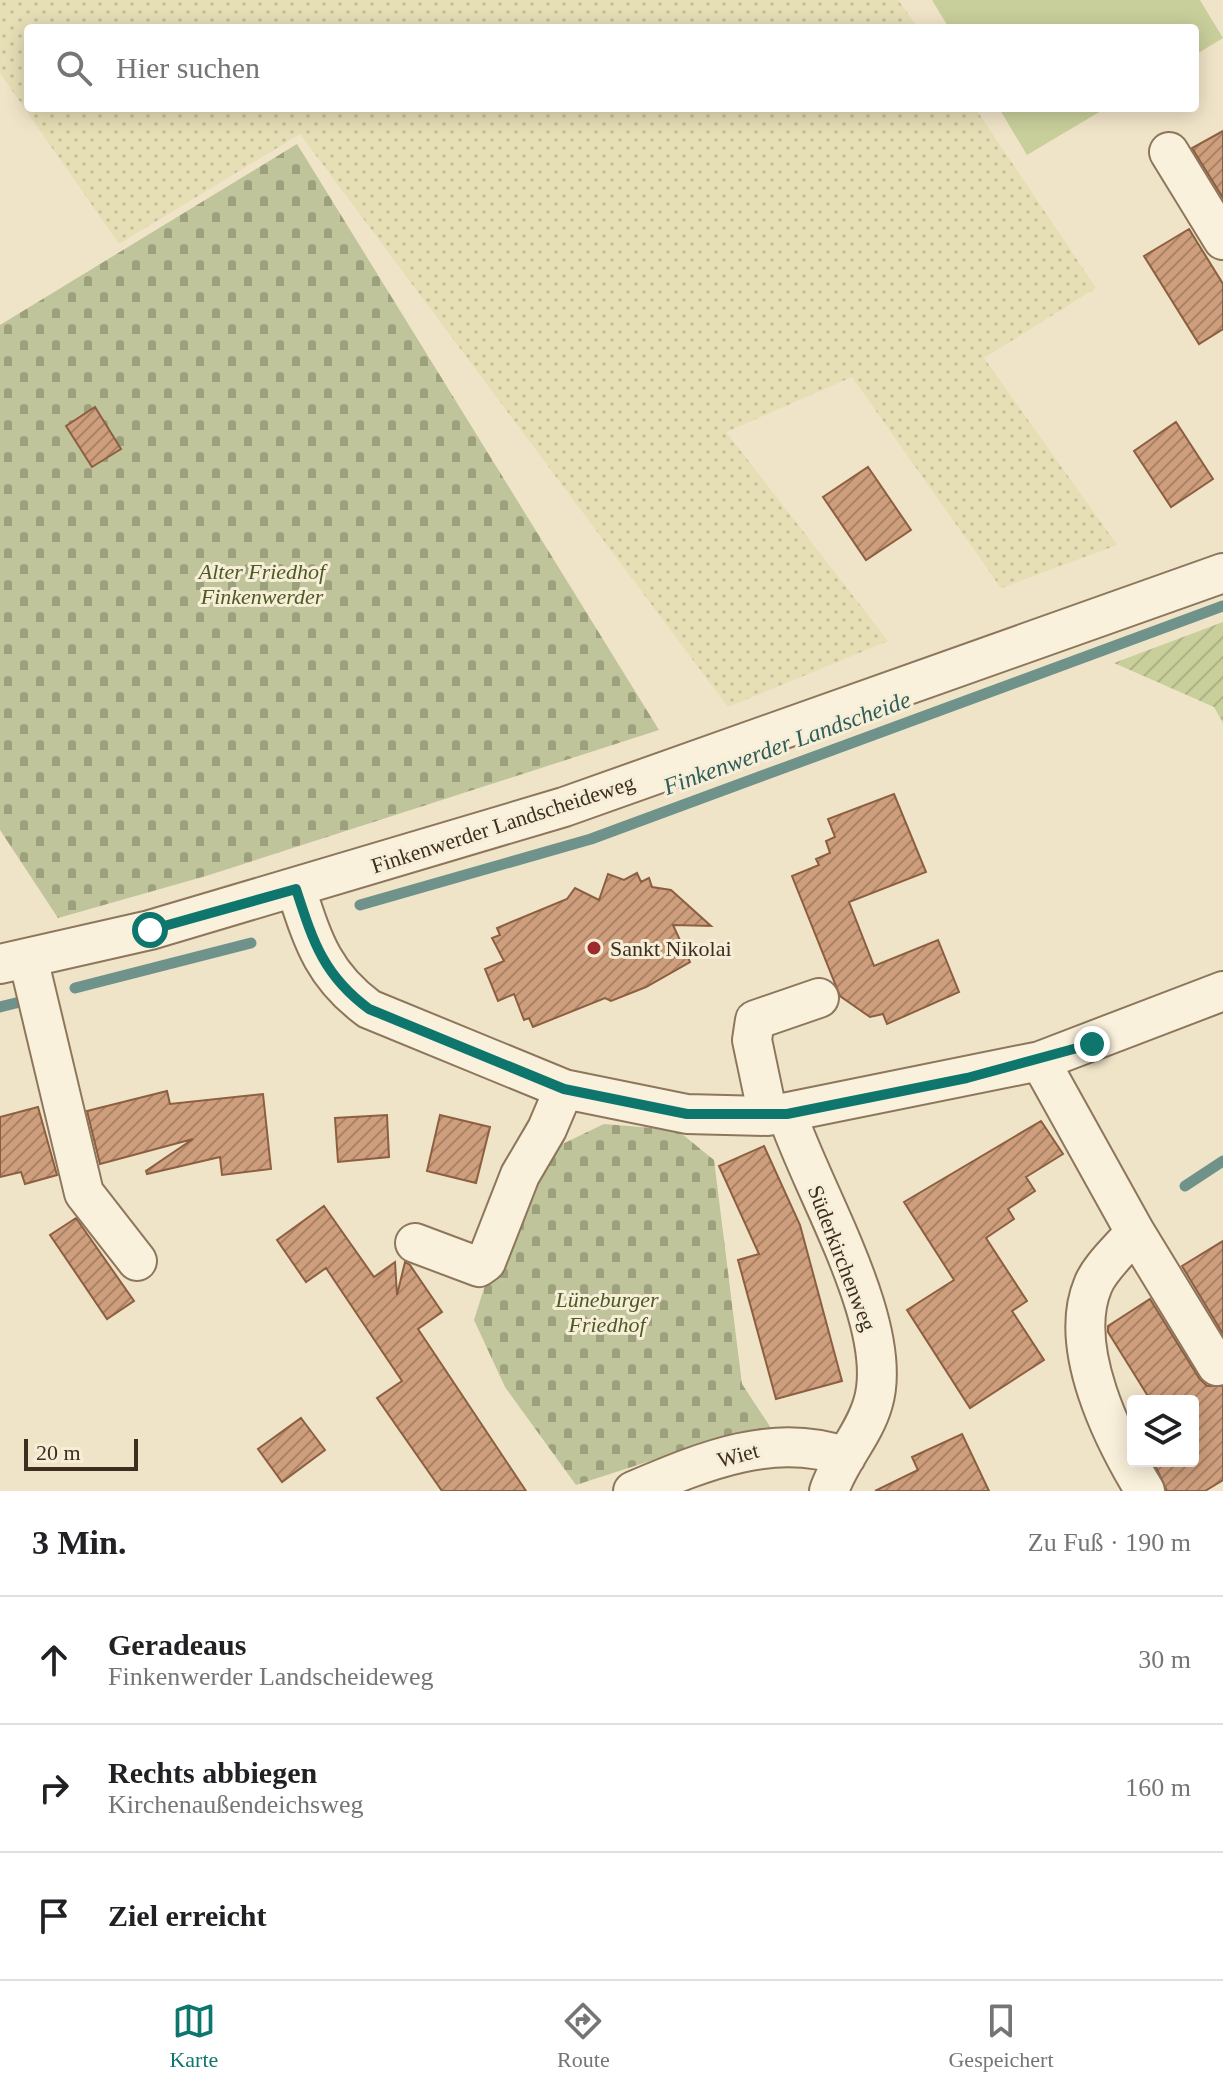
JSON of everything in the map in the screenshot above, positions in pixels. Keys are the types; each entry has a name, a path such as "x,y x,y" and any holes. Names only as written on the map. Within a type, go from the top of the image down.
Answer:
{"street":[{"path":"1169,152 1223,240"},
{"name":"Finkenwerder Landscheideweg","path":"14,961 150,930 564,807 1223,573"},
{"path":"296,889 318,954 344,991 369,1009 564,1089 687,1114 778,1115 1040,1061 1223,991"},
{"path":"14,961 84,1193 137,1261"},
{"name":"Süderkirchenweg","path":"819,998 755,1020 752,1040 778,1115 860,1293 877,1358 873,1403 829,1491"},
{"path":"1040,1061 1135,1232 1217,1366"},
{"path":"415,1243 464,1264 479,1267 486,1262 520,1175 547,1129 564,1089"},
{"path":"1135,1232 1093,1284 1086,1315 1091,1371 1106,1418 1145,1491"},
{"name":"Wiet","path":"633,1491 757,1447 797,1445 846,1457"}],"shaded area":[{"path":"0,0 898,0 915,24 24,24 24,107 0,73"},
{"path":"27,112 978,112 1096,288 984,358 1117,545 1001,588 852,377 726,432 888,641 728,707 300,134 119,244"}],"green space":[{"path":"932,0 1200,0 1223,38 1199,53 1199,24 947,24"},
{"path":"1001,112 1099,112 1027,155"},
{"name":"Alter Friedhof Finkenwerder","path":"297,144 659,730 206,876 58,918 0,830 0,325"},
{"path":"1223,622 1223,723 1214,707 1114,663"},
{"name":"Lüneburger Friedhof","path":"604,1124 677,1130 714,1160 742,1384 771,1428 721,1438 576,1485 505,1387 474,1320 522,1168 531,1159"}],"building":[{"path":"1223,131 1223,198 1192,148"},
{"path":"1189,229 1223,284 1223,329 1199,344 1144,256"},
{"path":"95,407 121,449 92,467 66,426"},
{"path":"1176,422 1213,479 1171,507 1134,451"},
{"path":"868,467 911,530 866,560 823,497"},
{"path":"894,794 926,872 849,902 874,966 938,940 959,992 887,1024 883,1014 870,1017 840,996 792,876 819,865 816,859 830,853 826,841 835,837 828,819"},
{"name":"Sankt Nikolai","path":"637,873 641,882 649,878 652,887 671,890 711,926 673,925 690,962 646,987 611,1001 605,998 533,1027 529,1018 524,1020 514,994 498,1001 485,969 504,961 492,938 500,935 497,928 567,899 575,888 599,900 608,874 624,880"},
{"path":"167,1091 170,1104 263,1094 271,1169 222,1175 220,1157 147,1174 146,1171 193,1139 100,1164 87,1111"},
{"path":"38,1107 57,1175 25,1184 21,1172 0,1177 0,1117"},
{"path":"387,1115 389,1157 338,1162 335,1118"},
{"path":"440,1115 490,1127 476,1183 427,1171"},
{"path":"1041,1121 1063,1154 1026,1177 1035,1191 1008,1209 1014,1219 986,1238 1027,1301 1012,1311 1044,1360 970,1408 907,1310 954,1280 904,1202"},
{"path":"764,1146 800,1225 842,1381 776,1399 738,1260 759,1254 719,1166"},
{"path":"324,1206 374,1277 395,1262 397,1295 405,1262 410,1265 442,1312 418,1329 526,1491 442,1491 377,1398 402,1381 326,1268 306,1282 277,1240"},
{"path":"76,1218 134,1301 107,1319 50,1235"},
{"path":"1223,1241 1223,1334 1182,1266"},
{"path":"1150,1299 1199,1378 1207,1386 1223,1386 1223,1480 1205,1491 1167,1491 1156,1467 1199,1467 1199,1395 1147,1395 1108,1332 1108,1326"},
{"path":"301,1418 325,1450 282,1482 258,1449"},
{"path":"962,1434 989,1491 875,1491 918,1470 912,1457"}],"waterway":[{"name":"Finkenwerder Landscheide","path":"360,905 591,839 1223,606"},
{"name":"Finkenwerder Landscheide","path":"75,988 251,943"},
{"name":"Finkenwerder Landscheide","path":"0,1007 24,1001"},
{"path":"1185,1186 1223,1161"}],"place":[{"name":"Sankt Nikolai","path":"594,948"}],"route":[{"path":"150,930 296,889 318,954 344,991 369,1009 564,1089 687,1114 787,1114 967,1078 1040,1061 1092,1044"}]}
